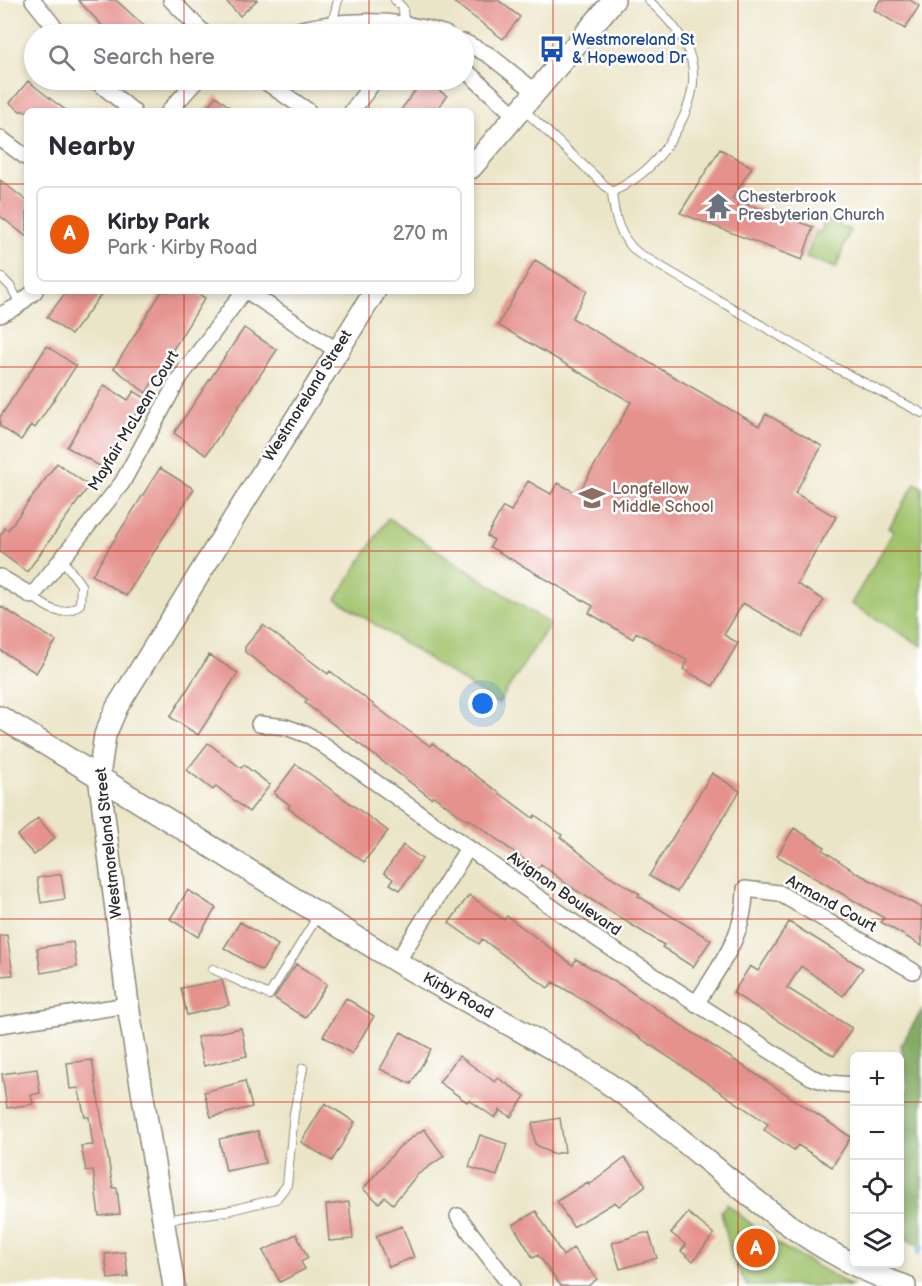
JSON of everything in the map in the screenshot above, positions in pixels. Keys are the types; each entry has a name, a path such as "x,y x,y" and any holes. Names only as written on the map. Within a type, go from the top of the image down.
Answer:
{"main road":[{"path":"474,165 614,0"},
{"name":"Westmoreland Street","path":"174,1286 128,1005 99,776 105,735 117,707 336,350 373,294"},
{"name":"Kirby Road","path":"0,717 398,962 551,1047 658,1120 777,1219 810,1242 865,1271 905,1286"}],"street":[{"path":"33,0 52,24"},
{"path":"171,0 195,24"},
{"path":"332,24 372,22 380,24"},
{"path":"474,47 489,55 537,93"},
{"path":"474,77 519,113"},
{"path":"107,90 129,108"},
{"path":"172,108 188,90"},
{"path":"278,90 304,108"},
{"path":"354,108 368,90"},
{"path":"0,138 24,156"},
{"path":"0,315 20,304 32,294"},
{"name":"Mayfair McLean Court","path":"32,596 122,483 178,380 243,294"},
{"name":"Mayfair McLean Court","path":"250,294 336,350"},
{"path":"0,578 32,596"},
{"name":"Avignon Boulevard","path":"259,724 286,727 310,736 576,925 696,1004 811,1077 828,1083 850,1085"},
{"path":"398,962 468,848"},
{"name":"Armand Court","path":"696,1004 736,939 744,915 745,889 779,893 913,971"},
{"path":"0,1025 128,1005"},
{"path":"458,1216 511,1286"}],"lane":[{"path":"332,24 338,0"},
{"path":"395,0 403,8 403,24"},
{"path":"612,192 638,178 661,157 683,120 692,98 694,67 686,44 670,21 648,0"},
{"path":"519,113 548,130 612,192 614,212 622,234 638,253 826,363 922,412"},
{"path":"0,276 11,287 20,304"},
{"path":"32,596 55,612 64,613 80,604 81,585 62,559"},
{"path":"213,969 269,995 319,914"},
{"path":"163,1220 237,1209 276,1199 287,1185 294,1113 303,1068"}],"green space":[{"path":"828,220 850,230 836,268 806,257 816,231 820,233 825,221"},
{"path":"915,483 922,487 922,646 851,604 894,531 889,528"},
{"path":"388,518 550,624 498,704 336,599"},
{"path":"922,1010 922,1250 904,1237 904,1096 908,1089 904,1052 901,1045"},
{"path":"727,1204 772,1241 852,1286 747,1286 732,1257 721,1211"}],"building":[{"path":"78,0 116,0 142,24 101,24"},
{"path":"225,0 257,0 240,16"},
{"path":"451,0 498,0 520,17 503,39"},
{"path":"880,0 910,0 919,6 905,29 874,10"},
{"path":"24,86 24,90 40,90 63,108 24,108 24,111 20,111 10,103"},
{"path":"416,90 438,90 447,96 438,108 402,108"},
{"path":"216,96 230,108 206,108"},
{"name":"Chesterbrook Presbyterian Church","path":"720,149 752,167 732,199 813,227 802,260 680,213"},
{"path":"0,180 24,199 24,235 0,216"},
{"path":"535,260 587,291 572,318 759,426 766,414 822,446 795,493 836,517 797,584 824,600 802,637 743,603 724,635 738,643 713,686 683,669 688,661 636,632 633,639 589,613 593,606 490,547 494,540 487,536 503,507 511,511 528,481 551,494 558,483 578,494 631,402 498,325"},
{"path":"65,294 102,294 71,335 47,317"},
{"path":"160,294 199,294 205,298 146,393 114,368"},
{"path":"244,328 277,350 206,455 174,433"},
{"path":"47,346 76,366 35,428 31,425 21,440 0,426 0,417"},
{"path":"104,385 128,400 134,391 145,398 103,468 67,447"},
{"path":"57,463 89,486 27,572 0,552 0,536 5,528 8,530"},
{"path":"160,468 194,489 126,596 92,575"},
{"path":"0,606 56,641 36,673 0,650"},
{"path":"263,625 328,674 330,671 430,746 432,743 533,818 535,815 608,875 711,940 693,967 662,947 664,945 569,886 541,864 537,869 469,819 468,821 433,796 431,798 305,703 308,700 245,652 245,647"},
{"path":"209,655 238,673 198,735 170,717"},
{"path":"208,743 241,768 244,765 270,785 249,812 216,786 213,790 187,770"},
{"path":"296,764 388,831 364,862 288,808 290,805 274,793"},
{"path":"712,773 740,791 677,892 649,876"},
{"path":"38,818 55,838 34,855 17,836"},
{"path":"794,828 825,847 823,850 857,873 922,908 922,946 881,922 884,918 777,856"},
{"path":"403,845 422,859 400,890 390,884 393,879 384,873"},
{"path":"61,874 65,899 41,903 37,878"},
{"path":"188,890 216,908 198,937 170,919"},
{"path":"469,895 504,920 507,916 573,965 576,959 622,986 850,1136 850,1139 832,1167 798,1145 794,1150 764,1130 768,1124 588,1003 553,982 548,988 482,939 479,944 449,923"},
{"path":"240,922 278,945 262,971 224,948"},
{"path":"789,922 863,968 843,996 801,966 787,988 852,1028 834,1056 733,993 750,966 758,971"},
{"path":"7,935 13,975 0,976 0,936"},
{"path":"73,942 77,967 41,973 37,948"},
{"path":"296,964 327,984 305,1018 274,998"},
{"path":"222,980 229,1005 187,1015 181,988"},
{"path":"346,998 374,1016 352,1054 323,1036"},
{"path":"241,1028 247,1056 204,1066 197,1037"},
{"path":"401,1032 431,1049 411,1084 380,1069"},
{"path":"459,1056 495,1082 498,1078 525,1096 511,1117 500,1110 495,1118 439,1082"},
{"path":"92,1060 113,1188 117,1188 120,1214 99,1216 93,1170 86,1171 81,1146 93,1145 89,1117 85,1117 78,1088 70,1089 67,1063"},
{"path":"37,1069 40,1093 31,1095 33,1104 7,1108 2,1074"},
{"path":"245,1081 252,1107 211,1117 204,1092"},
{"path":"325,1103 355,1122 332,1161 301,1142"},
{"path":"560,1118 565,1152 552,1154 535,1144 532,1123"},
{"path":"424,1129 444,1156 417,1175 393,1204 385,1197 379,1203 363,1189 399,1147"},
{"path":"258,1131 265,1163 226,1171 219,1139"},
{"path":"480,1135 507,1144 497,1176 469,1167"},
{"path":"625,1158 646,1185 619,1206 615,1202 573,1227 557,1201 588,1182 589,1185"},
{"path":"349,1202 353,1239 329,1241 326,1205"},
{"path":"536,1211 563,1256 573,1248 597,1279 588,1286 561,1286 538,1255 533,1258 513,1225"},
{"path":"688,1213 714,1234 693,1261 681,1251 686,1245 671,1233"},
{"path":"402,1226 414,1257 389,1267 376,1236"},
{"path":"649,1233 657,1258 620,1269 612,1243"},
{"path":"296,1234 308,1258 301,1262 305,1269 280,1282 263,1251"},
{"path":"125,1252 128,1277 108,1279 105,1254"}],"waterway":[{"path":"918,1253 922,1247"}],"place":[{"name":"Westmoreland St & Hopewood Dr","path":"552,49"},
{"name":"Chesterbrook Presbyterian Church","path":"718,206"},
{"name":"Longfellow Middle School","path":"592,498"},
{"name":"Kirby Park","path":"756,1248"}]}
